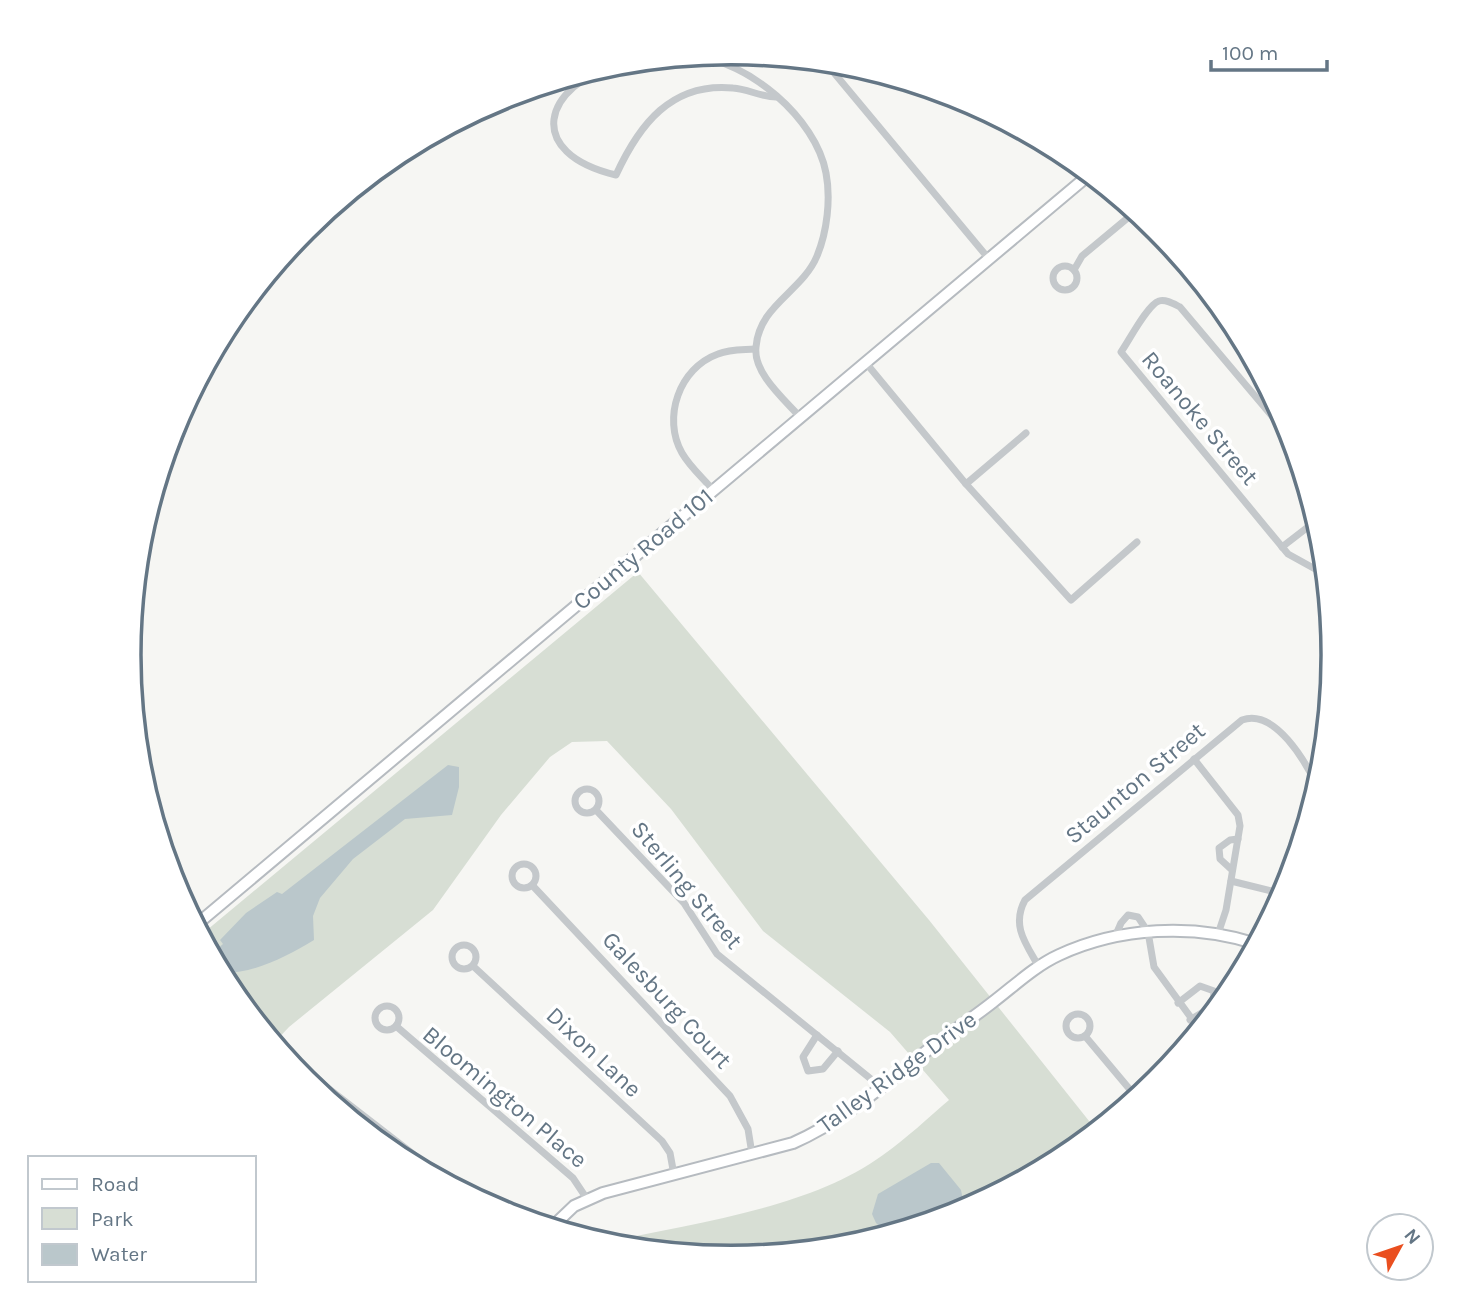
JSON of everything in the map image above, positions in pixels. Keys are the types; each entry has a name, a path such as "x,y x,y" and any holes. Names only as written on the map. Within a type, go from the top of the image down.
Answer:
{"street":[{"path":"728,65 762,82 776,97 810,136 826,171 827,217 815,260 768,314 761,326 755,349 757,362 769,381 800,417"},
{"path":"835,74 989,259"},
{"path":"578,85 563,96 554,112 553,131 562,149 577,161 616,175 633,138 669,103 716,87 776,97"},
{"name":"County Road 101","path":"203,919 1082,181"},
{"path":"1074,270 1082,256 1128,218"},
{"name":"Roanoke Street","path":"1269,412 1180,307 1168,301 1158,301 1149,308 1121,352 1282,547 1295,560 1316,570"},
{"path":"713,490 688,462 677,442 674,422 677,398 689,374 707,359 727,351 755,349"},
{"path":"866,363 967,484 1071,600 1137,542"},
{"path":"967,484 1026,433"},
{"path":"1282,547 1307,527"},
{"name":"Staunton Street","path":"1039,967 1018,927 1018,914 1025,900 1241,720 1259,718 1287,740 1309,774"},
{"path":"1194,759 1238,814 1238,839 1218,934"},
{"name":"Sterling Street","path":"596,810 684,903 716,954 882,1088"},
{"path":"1232,870 1220,859 1219,848 1230,840 1238,839"},
{"path":"1231,881 1272,891"},
{"name":"Galesburg Court","path":"532,885 730,1096 748,1129 752,1154"},
{"name":"Talley Ridge Drive","path":"1115,937 1121,922 1128,915 1138,917 1148,932"},
{"name":"Talley Ridge Drive","path":"560,1219 574,1206 587,1199 793,1143 816,1133 844,1117 1039,967 1067,951 1115,937 1180,930 1218,934 1247,942"},
{"path":"1148,932 1154,967 1193,1023"},
{"name":"Dixon Lane","path":"473,966 662,1141 670,1153 674,1175"},
{"path":"1178,1003 1200,986 1215,993"},
{"path":"1190,1020 1200,1014"},
{"name":"Bloomington Place","path":"396,1026 573,1178 587,1199"},
{"path":"817,1035 803,1057 802,1062 808,1071 823,1069 838,1051"},
{"path":"1085,1036 1130,1090"},
{"path":"343,1100 386,1133"}],"green space":[{"path":"638,572 929,920 1091,1123 1027,1166 993,1184 921,1214 884,1225 847,1234 770,1244 693,1244 633,1237 749,1212 820,1189 853,1174 883,1155 949,1100 890,1032 763,931 671,809 607,741 572,742 550,757 501,815 433,910 281,1036 241,983 209,929"}],"water":[{"path":"448,765 459,767 459,787 452,815 405,819 353,859 320,898 313,916 314,940 282,958 235,973 219,948 223,944 220,940 246,913 277,892 282,894"},
{"path":"931,1163 939,1163 961,1190 963,1198 879,1226 872,1214 878,1194"}]}
